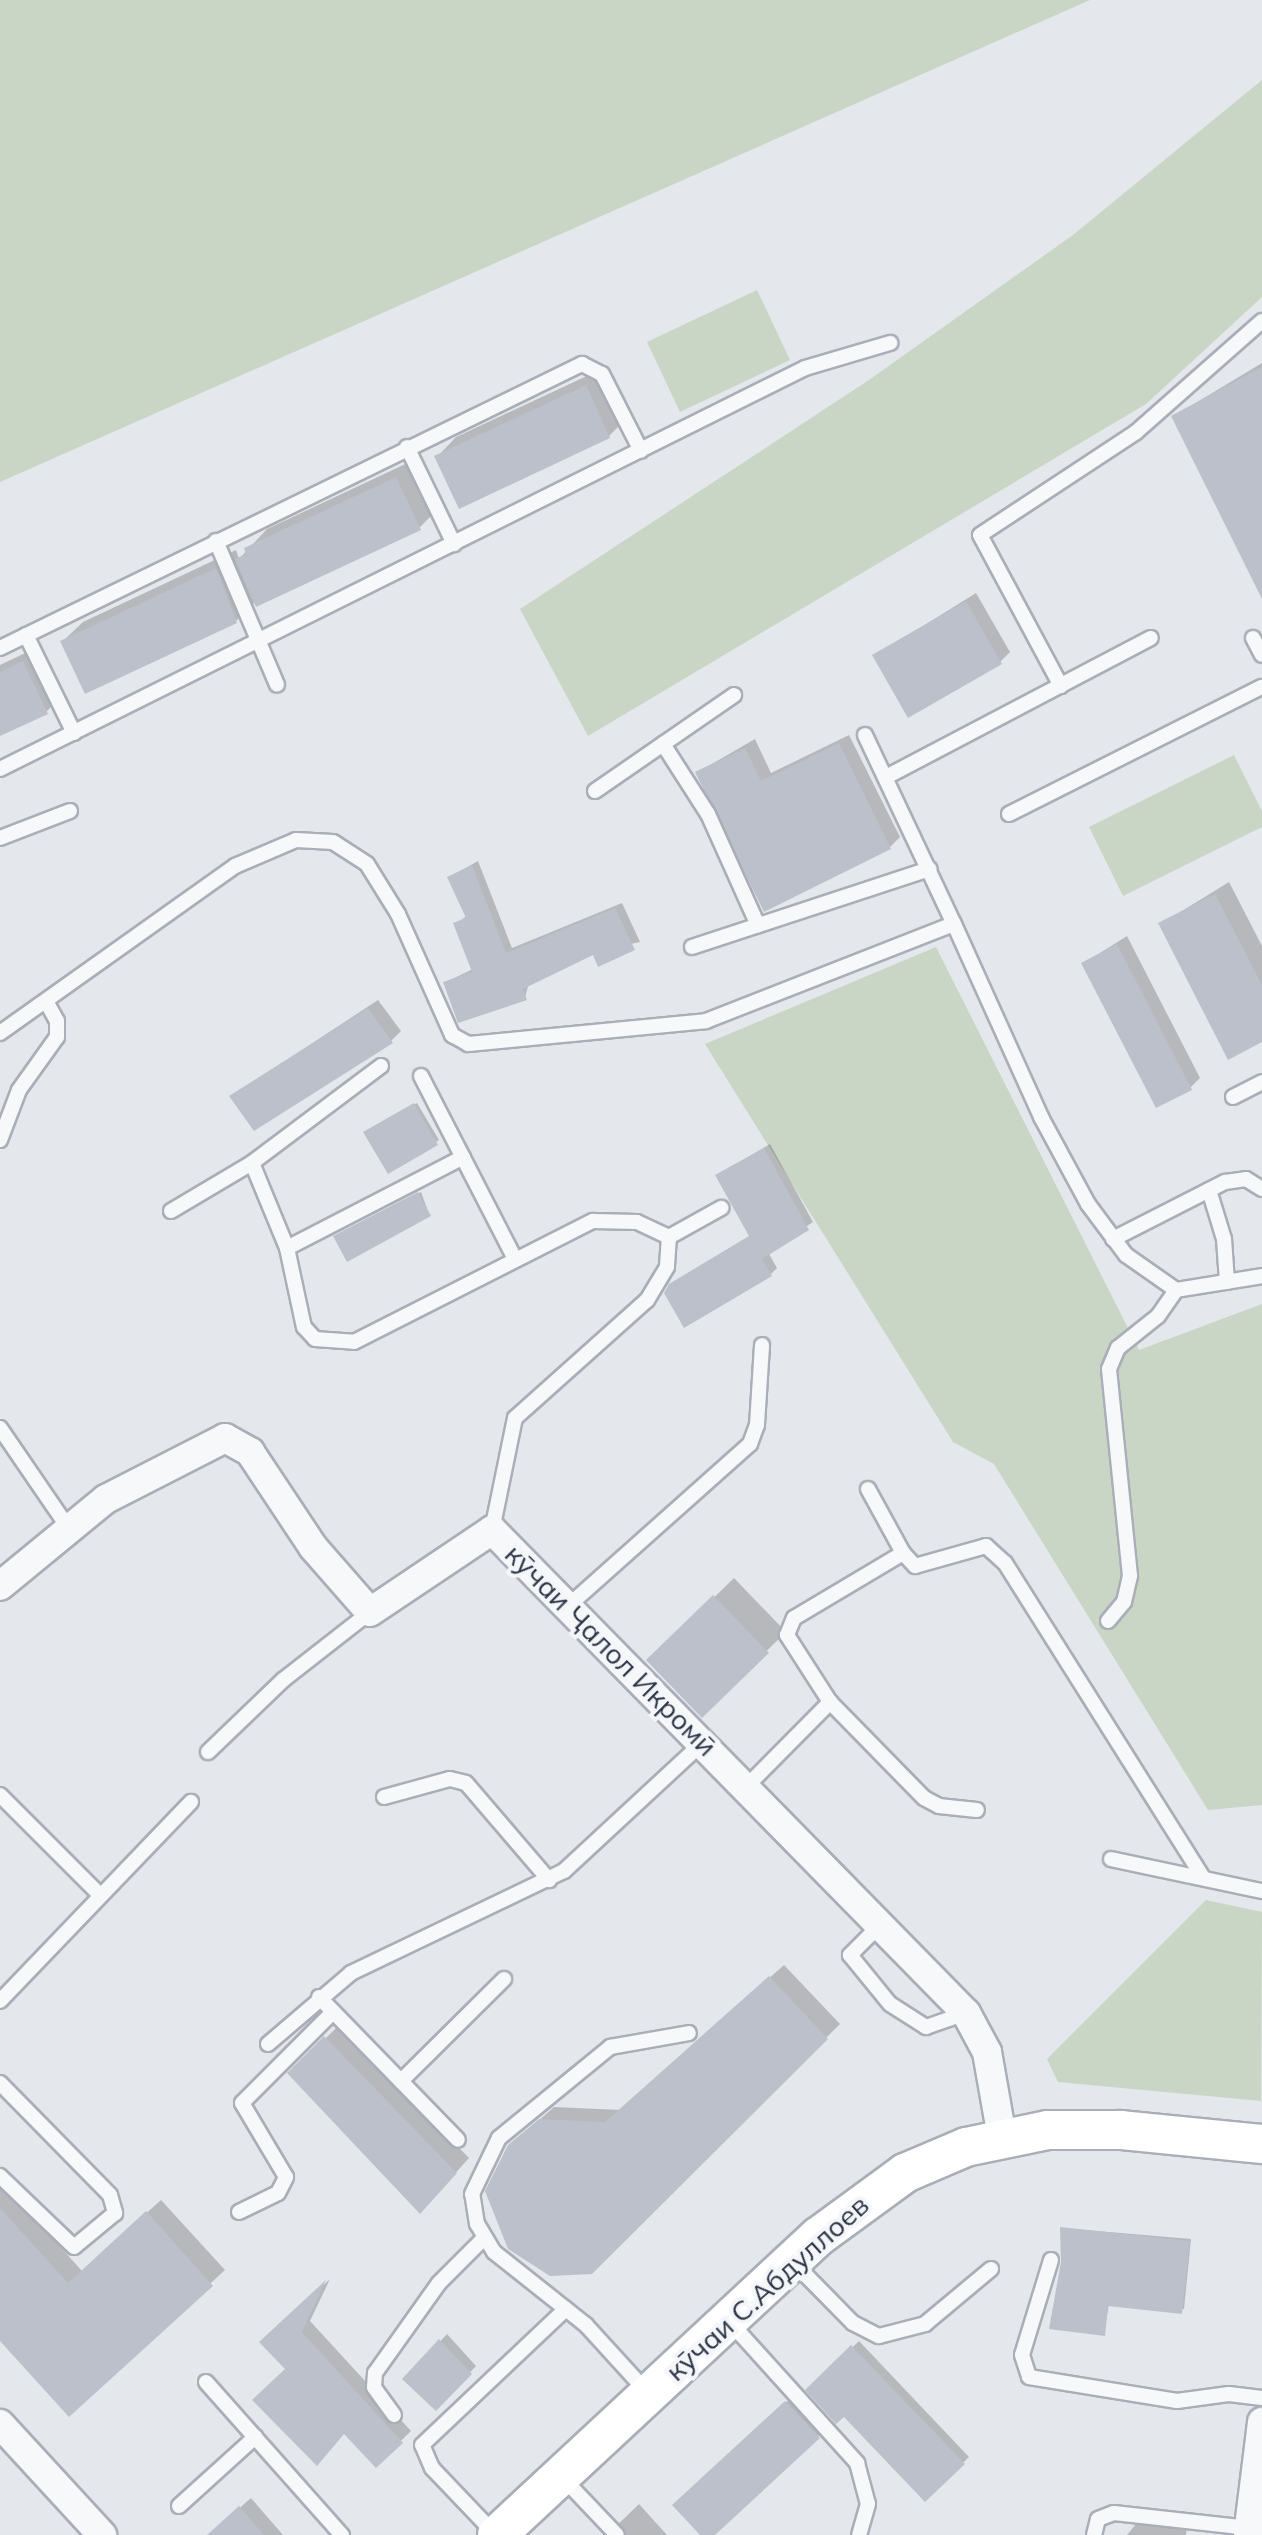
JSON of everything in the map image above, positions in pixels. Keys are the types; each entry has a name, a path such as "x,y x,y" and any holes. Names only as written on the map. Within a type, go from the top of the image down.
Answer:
{"street":[{"path":"0,1586 67,1526 193,1452 235,1438 370,1612"},
{"name":"кӯчаи Ҷалол Икромӣ","path":"370,1612 492,1530 966,2013 988,2052 1002,2136"},
{"name":"кӯчаи С.Абдуллоев","path":"496,2535 792,2260 905,2173 1002,2136 1121,2130 1262,2144"},
{"path":"1248,2531 1262,2422"},
{"path":"0,2424 102,2535"}],"lane":[{"path":"1061,686 980,536 1136,432 1262,320"},
{"path":"0,769 821,361 890,343"},
{"path":"0,648 407,447 591,363 641,452"},
{"path":"407,447 454,544"},
{"path":"216,541 277,685"},
{"path":"26,635 74,733"},
{"path":"886,777 1151,638"},
{"path":"1254,638 1262,655"},
{"path":"1008,814 1262,687"},
{"path":"595,791 734,696"},
{"path":"865,735 930,870 1017,1070 1112,1238 1141,1268 1176,1290 1262,1276"},
{"path":"663,744 708,814 758,925"},
{"path":"0,838 70,811"},
{"path":"0,1033 236,866 282,842 310,838 344,846 367,864 398,914 452,1035 468,1044 721,1017 954,924"},
{"path":"692,947 930,870"},
{"path":"0,1140 19,1090 56,1036 57,1022 46,1003"},
{"path":"171,1211 252,1162 381,1066"},
{"path":"421,1076 515,1259"},
{"path":"1233,1097 1262,1082"},
{"path":"287,1248 463,1157"},
{"path":"252,1162 287,1248 304,1327 333,1344 354,1342 515,1259 607,1219 637,1222 670,1238"},
{"path":"1112,1238 1209,1190 1246,1178 1262,1189"},
{"path":"1209,1190 1224,1239 1227,1282"},
{"path":"670,1238 721,1208"},
{"path":"492,1530 515,1418 647,1300 667,1267 670,1238"},
{"path":"1108,1622 1124,1602 1130,1576 1109,1369 1118,1348 1158,1316 1176,1290"},
{"path":"568,1607 750,1444 757,1425 762,1345"},
{"path":"0,1428 67,1526"},
{"path":"868,1489 903,1553 915,1566 977,1547 998,1553 1203,1877"},
{"path":"903,1553 788,1625 790,1641 830,1702 924,1798 938,1806 976,1810"},
{"path":"208,1752 283,1680 370,1612"},
{"path":"746,1787 830,1702"},
{"path":"268,2044 319,1997 371,1962 550,1880 605,1837 702,1743"},
{"path":"384,1796 450,1779 466,1783 550,1880"},
{"path":"0,1795 100,1894"},
{"path":"0,2001 191,1802"},
{"path":"1111,1859 1262,1892"},
{"path":"882,1924 850,1954 890,2004 926,2027 966,2013"},
{"path":"401,2081 504,1980"},
{"path":"319,1997 458,2140"},
{"path":"239,2212 278,2193 286,2177 242,2103 334,2012"},
{"path":"649,2393 566,2309 519,2276 484,2238 472,2194 499,2138 610,2047 688,2033"},
{"path":"0,2083 110,2195 116,2213 74,2248 0,2176"},
{"path":"394,2415 374,2388 375,2373 439,2283 484,2238"},
{"path":"792,2260 853,2323 879,2336 911,2333 991,2270"},
{"path":"1051,2260 1022,2354 1028,2377 1177,2401 1221,2394 1262,2398"},
{"path":"496,2535 432,2468 422,2445 566,2309"},
{"path":"728,2320 857,2463 868,2504 859,2535"},
{"path":"206,2382 342,2535"},
{"path":"178,2506 254,2437"},
{"path":"560,2476 617,2535"},
{"path":"1094,2535 1098,2519 1114,2513 1248,2531"}],"green space":[{"path":"0,0 1090,0 0,482"},
{"path":"1262,80 1262,297 1146,404 588,736 520,609 869,380 1073,235"},
{"path":"757,290 790,360 680,412 647,342"},
{"path":"1234,755 1262,811 1262,827 1123,896 1089,827"},
{"path":"936,947 1139,1350 1262,1304 1262,1805 1208,1810 994,1464 953,1442 705,1044"},
{"path":"1206,1900 1262,1912 1261,2101 1058,2082 1047,2059"}],"building":[{"path":"1262,367 1262,599 1171,416"},
{"path":"586,385 610,438 459,509 434,456"},
{"path":"396,477 421,530 256,607 235,559 246,554 244,548"},
{"path":"216,568 237,623 85,694 60,641"},
{"path":"966,601 1002,664 908,718 872,655"},
{"path":"23,661 48,714 0,736 0,672"},
{"path":"839,743 891,849 764,912 695,772 745,748 761,781"},
{"path":"472,865 506,953 615,908 635,950 598,967 593,955 523,989 527,1000 458,1023 443,982 472,972 453,923 466,918 447,877"},
{"path":"1215,894 1262,985 1262,1042 1228,1060 1158,923"},
{"path":"1117,944 1192,1090 1156,1108 1081,963"},
{"path":"368,1008 393,1043 254,1131 229,1096"},
{"path":"414,1103 438,1145 388,1174 363,1132"},
{"path":"764,1148 809,1230 762,1259 772,1276 684,1328 664,1293 669,1284 749,1236 715,1175"},
{"path":"418,1192 431,1216 347,1262 333,1236"},
{"path":"713,1595 769,1653 702,1718 646,1660"},
{"path":"769,1976 828,2039 592,2274 550,2276 508,2249 485,2191 508,2145 539,2119 605,2122"},
{"path":"324,2036 457,2173 420,2214 287,2073"},
{"path":"0,2208 68,2283 146,2211 213,2286 69,2417 0,2341"},
{"path":"1060,2227 1190,2241 1182,2314 1108,2306 1105,2336 1049,2329 1061,2262"},
{"path":"326,2280 302,2332 403,2443 376,2468 344,2434 317,2466 252,2400 285,2369 259,2342"},
{"path":"439,2339 472,2374 436,2411 402,2379"},
{"path":"851,2345 965,2464 925,2502 844,2417 836,2424 805,2390"},
{"path":"785,2401 820,2438 715,2535 700,2535 672,2505"},
{"path":"239,2506 264,2535 207,2535"}]}
